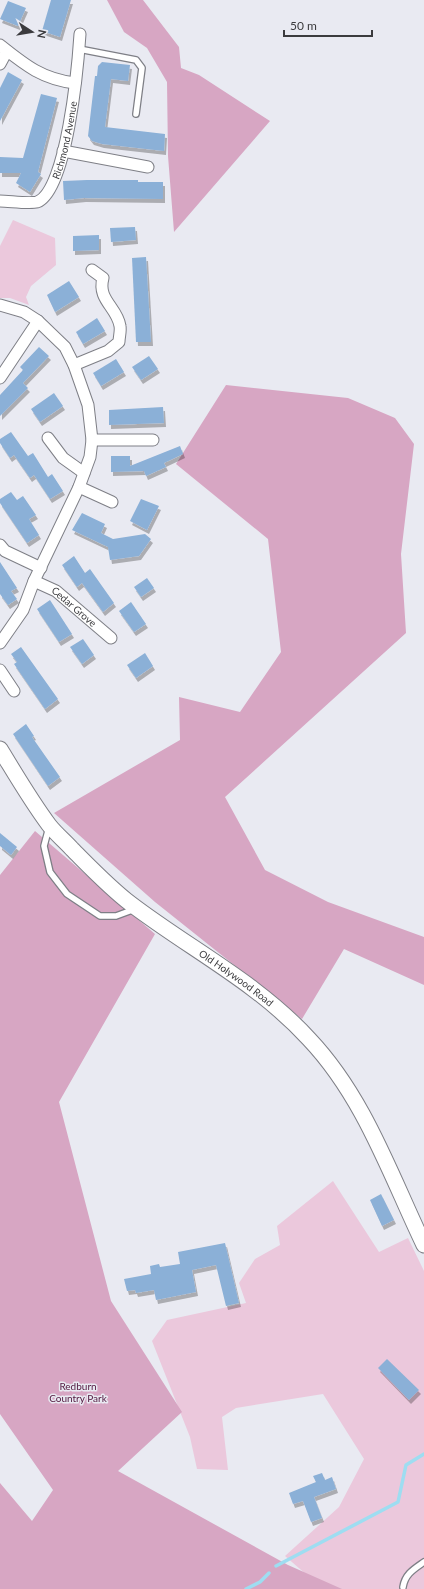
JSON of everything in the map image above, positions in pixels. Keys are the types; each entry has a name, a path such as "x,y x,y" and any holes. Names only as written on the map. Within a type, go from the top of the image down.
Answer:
{"street":[{"name":"Richmond Avenue","path":"0,201 37,202 50,192 69,129 80,34"},
{"path":"0,64 4,48 29,68 48,78 75,83"},
{"path":"63,151 148,167"},
{"path":"74,365 108,351 119,342 120,326 113,310 105,299 101,285 103,278 92,270"},
{"path":"0,305 24,312 38,321 65,347 74,365 88,405 92,440 79,487 34,581 23,610 0,643"},
{"path":"0,378 38,321"},
{"path":"48,438 63,458 84,472"},
{"path":"92,440 153,440"},
{"path":"79,487 112,502"},
{"path":"0,545 5,550 41,568"},
{"name":"Cedar Grove","path":"34,581 56,591 111,638"},
{"path":"0,670 14,691"},
{"name":"Old Holywood Road","path":"0,749 50,826 95,872 137,908 196,950 238,977 274,1006 309,1038 333,1066 354,1098 375,1137 424,1245"}],"lane":[{"path":"79,49 136,60 142,68 136,114"},
{"path":"50,826 44,846 50,872 67,894 100,916 116,916 137,908"},
{"path":"403,1587 404,1581 409,1573 424,1562"}],"shaded area":[{"path":"13,220 55,238 56,265 31,286 26,297 29,305 10,298 0,298 0,246"},
{"path":"333,1181 379,1252 408,1238 424,1271 424,1589 323,1589 285,1556 339,1507 364,1459 323,1394 236,1408 222,1417 228,1470 197,1469 190,1437 152,1341 167,1320 246,1303 239,1283 255,1259 280,1245 277,1226"}],"green space":[{"path":"107,0 143,0 179,47 181,68 199,75 270,121 174,232 168,156 167,82 147,48 124,32"},
{"path":"226,385 348,398 395,418 414,444 401,554 406,633 225,797 265,870 328,902 424,937 424,985 344,949 302,1019 155,902 54,813 180,740 179,697 240,712 281,652 268,539 176,464"},
{"name":"Redburn Country Park","path":"35,831 155,934 59,1102 111,1301 182,1412 118,1471 288,1565 342,1589 0,1589 0,1483 32,1521 53,1490 0,1414 0,875"}],"building":[{"path":"51,0 71,0 60,37 42,31"},
{"path":"8,1 26,8 18,26 0,19"},
{"path":"102,62 130,65 128,81 111,79 105,127 165,134 164,151 102,144 92,141 88,136 95,76 97,76 98,66"},
{"path":"8,72 22,80 0,121 0,88"},
{"path":"41,94 57,98 38,172 41,174 30,192 16,183 21,173 0,173 0,157 23,158"},
{"path":"138,180 138,182 163,182 163,199 84,198 64,200 63,181"},
{"path":"135,227 136,240 111,242 110,228"},
{"path":"99,235 99,250 73,251 73,236"},
{"path":"146,257 151,342 136,342 132,258"},
{"path":"69,281 79,297 55,312 47,295"},
{"path":"97,318 105,331 83,344 76,332"},
{"path":"39,347 49,356 23,383 28,388 0,416 0,395 23,370 20,367"},
{"path":"149,356 158,369 141,380 132,367"},
{"path":"116,359 124,372 101,386 93,373"},
{"path":"54,393 63,406 40,422 31,409"},
{"path":"163,407 164,423 109,425 109,410"},
{"path":"11,432 28,456 33,453 48,477 52,474 63,491 50,499 34,475 30,478 14,455 10,458 0,443 0,439"},
{"path":"180,446 183,454 164,463 166,467 146,476 144,471 111,472 111,456 130,456 130,466"},
{"path":"11,492 17,500 23,496 36,515 29,519 39,535 27,543 0,503 0,499"},
{"path":"141,499 159,506 147,530 130,521"},
{"path":"82,513 105,524 101,533 113,539 145,534 151,539 139,556 110,560 108,547 72,530"},
{"path":"74,556 85,573 90,569 114,603 103,612 82,583 77,587 62,565"},
{"path":"0,562 17,588 11,591 17,599 8,605 0,594"},
{"path":"147,578 154,588 141,597 134,587"},
{"path":"50,600 72,634 59,642 37,609"},
{"path":"131,602 146,624 134,632 119,611"},
{"path":"83,639 94,655 82,664 70,647"},
{"path":"21,647 58,699 45,709 14,664 17,662 11,654"},
{"path":"145,653 153,666 136,678 127,665"},
{"path":"26,724 34,736 32,737 60,777 48,786 13,734"},
{"path":"0,833 17,847 11,855 0,846"},
{"path":"381,1194 394,1220 382,1226 370,1200"},
{"path":"225,1243 239,1303 226,1306 216,1265 192,1270 196,1292 156,1300 154,1290 136,1293 135,1290 127,1291 124,1279 151,1274 150,1266 159,1264 160,1267 180,1264 178,1252"},
{"path":"387,1359 419,1390 409,1400 378,1368"},
{"path":"322,1473 325,1480 332,1477 336,1489 314,1497 322,1518 311,1522 303,1501 293,1504 289,1493 316,1482 313,1476"}],"waterway":[{"path":"276,1566 398,1502 406,1465 424,1454"},
{"path":"246,1589 260,1582 269,1573"}]}
